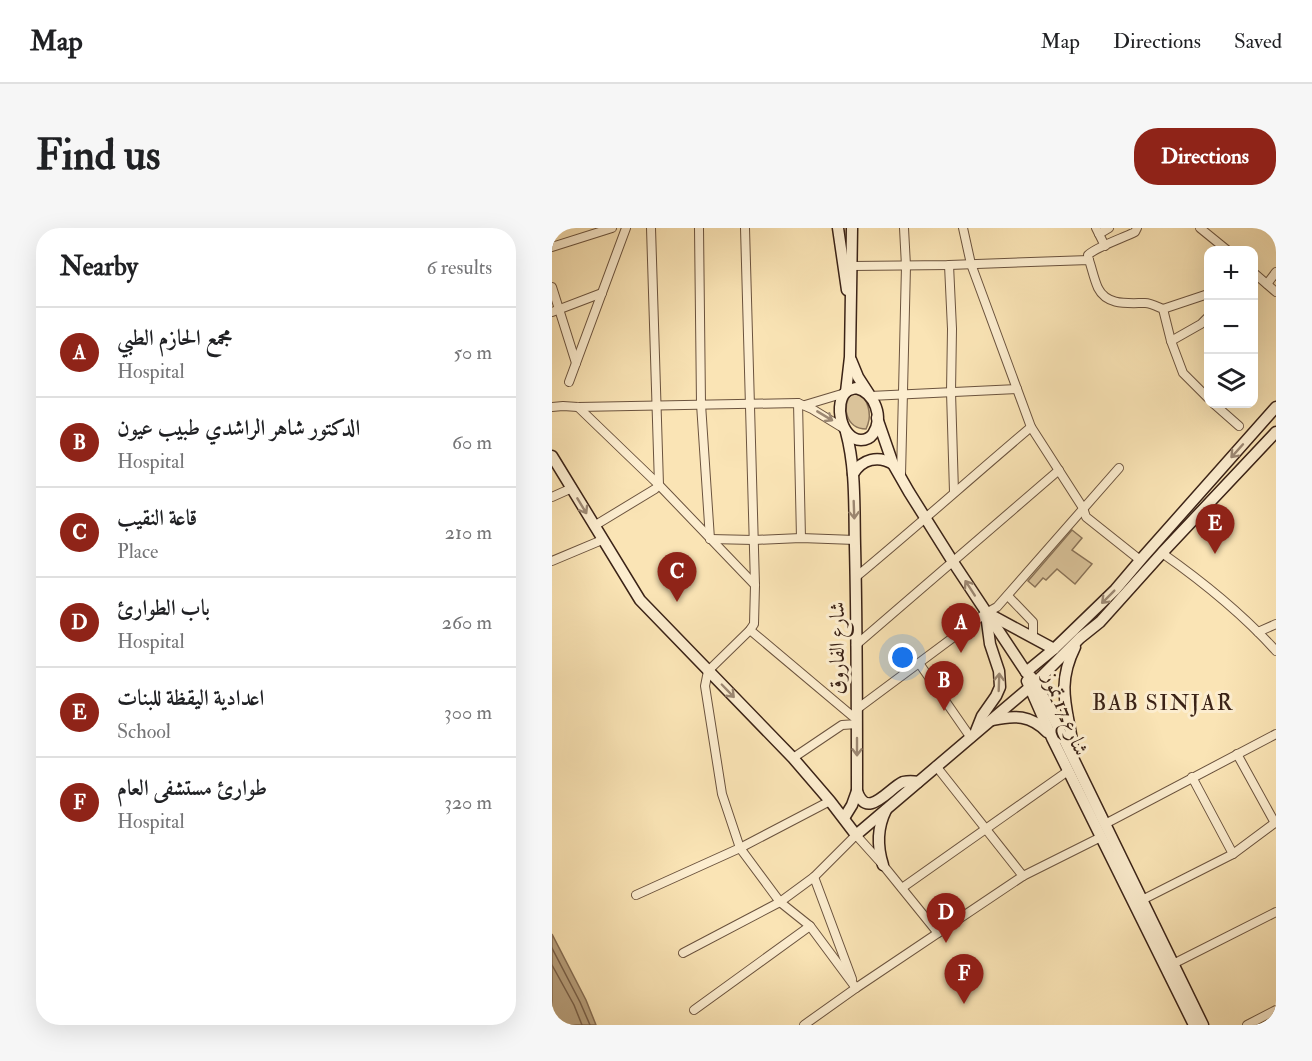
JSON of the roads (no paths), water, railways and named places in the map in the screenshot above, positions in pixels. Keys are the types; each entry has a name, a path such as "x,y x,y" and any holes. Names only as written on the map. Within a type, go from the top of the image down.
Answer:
{"main road":[{"name":"شارع الفاروق","path":"838,228 850,312"},
{"name":"شارع الفاروق","path":"852,228 850,357 841,416 851,452 853,474 857,791"},
{"name":"شارع الفاروق","path":"850,357 858,377 876,408 877,418 901,478 925,520 1026,672"},
{"path":"846,392 859,389 870,395"},
{"path":"1026,672 1054,649 1115,590 1140,560 1272,421 1276,407"},
{"path":"845,430 857,440 867,439 874,432 877,418"},
{"path":"552,456 640,600 793,758 856,835 1033,685 1080,638 1100,622 1161,553 1276,432"},
{"path":"853,474 864,463 873,459 894,464"},
{"path":"986,613 1054,649"},
{"path":"973,736 1000,687 999,670 990,644 986,613"},
{"path":"1072,767 1073,740 1064,690 1070,658 1080,638"},
{"name":"شارع 17 تموز","path":"1026,672 1072,767 1101,837 1194,1025"},
{"name":"شارع 17 تموز","path":"1033,685 1052,738 1072,767 1105,824 1203,1025"},
{"path":"992,720 1009,717 1030,719 1052,738"},
{"path":"857,791 864,802 873,803 901,783 918,782"},
{"path":"844,818 857,791"},
{"path":"884,865 879,836 888,807"}],"street":[{"path":"552,247 612,228"},
{"path":"569,382 626,228"},
{"path":"594,526 659,485 651,228"},
{"path":"699,228 701,404 710,539"},
{"path":"745,228 754,540 754,624 708,671 705,686 722,795 740,848 780,902 810,926 856,988"},
{"path":"901,478 906,266 904,228"},
{"path":"963,228 971,264 1031,427 1083,508 1086,517 1140,560"},
{"path":"1105,246 1098,231 1109,228"},
{"path":"1137,228 1135,232 1094,250 1088,255 1099,290 1108,299 1121,303 1148,303 1163,309 1204,296"},
{"path":"1200,228 1222,246"},
{"path":"852,266 1089,260"},
{"path":"948,265 952,329 954,492"},
{"path":"1267,284 1276,272"},
{"path":"1258,276 1276,292"},
{"path":"552,287 555,310 576,363"},
{"path":"555,310 602,293"},
{"path":"1163,309 1171,341 1183,373 1204,393"},
{"path":"1171,341 1204,321"},
{"path":"870,395 1017,389"},
{"path":"552,407 801,404 846,392"},
{"path":"801,404 845,430"},
{"path":"801,404 801,538"},
{"path":"578,407 659,485 755,585"},
{"path":"1219,408 1239,426"},
{"path":"856,577 1031,427"},
{"path":"793,758 842,724 857,718 919,663 986,613 998,607 1119,468"},
{"path":"856,645 1059,470"},
{"path":"552,497 572,488"},
{"path":"710,539 855,540"},
{"path":"552,561 602,540"},
{"path":"1161,553 1210,588 1276,651"},
{"path":"1008,596 1033,622 1033,638"},
{"path":"1258,632 1276,624"},
{"path":"750,630 857,718"},
{"path":"919,663 973,736"},
{"path":"1105,824 1276,734"},
{"path":"1142,900 1233,854 1276,822 1237,754"},
{"path":"936,766 1023,876"},
{"path":"902,888 1072,767"},
{"path":"1192,777 1233,854"},
{"path":"636,895 740,848 830,801"},
{"path":"683,953 780,902 814,877 856,835 884,865 938,933"},
{"path":"804,1025 1023,876 1101,837"},
{"path":"814,877 856,988"},
{"path":"1173,964 1276,912"},
{"path":"694,1011 810,926"},
{"path":"1247,1025 1276,1010"}],"water":[{"path":"552,934 586,1000 596,1025 552,1025"}],"place":[{"name":"اعدادية اليقظة للبنات","path":"1215,554"},
{"name":"قاعة النقيب","path":"677,602"},
{"name":"مجمع الحازم الطبي","path":"961,653"},
{"name":"الدكتور شاهر الراشدي طبيب عيون","path":"944,711"},
{"name":"باب الطوارئ","path":"946,943"},
{"name":"طوارئ مستشفى العام","path":"964,1004"}],"district":[{"name":"BAB SINJAR","path":"1163,702"}]}
